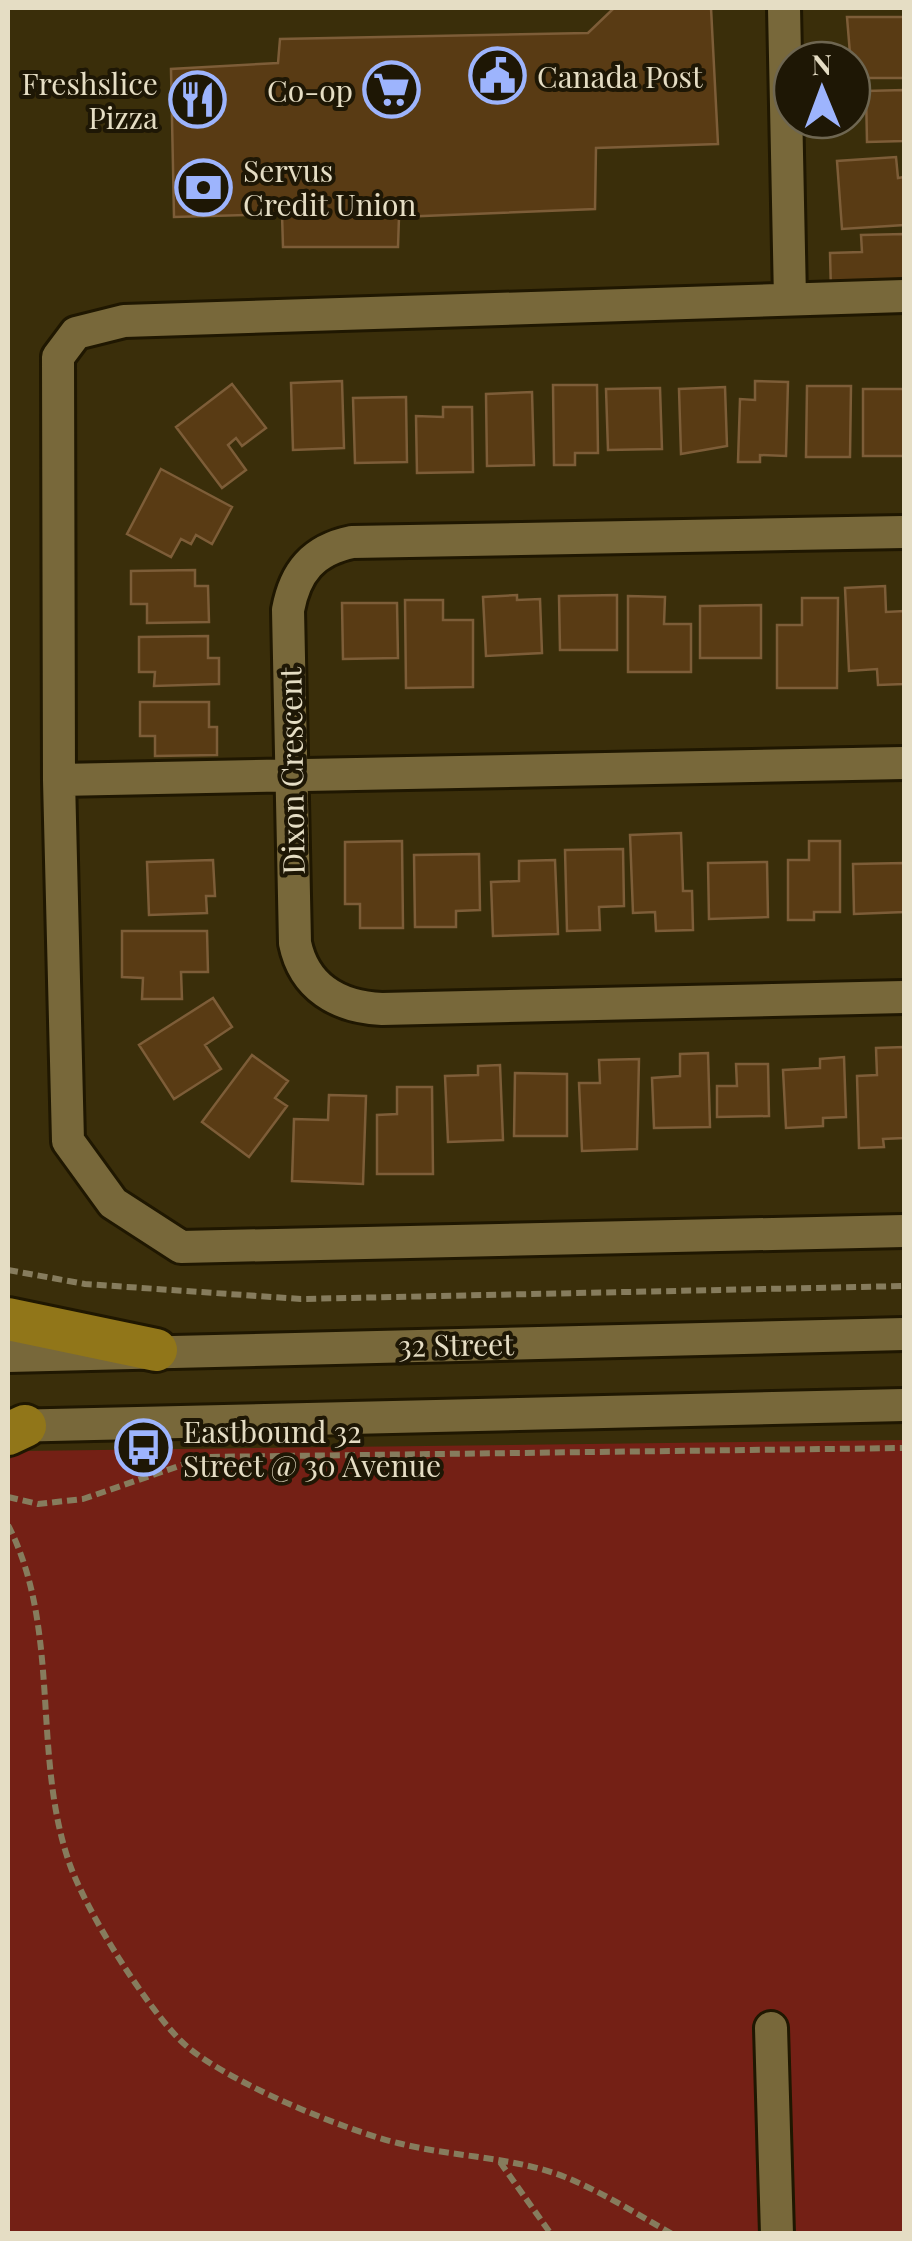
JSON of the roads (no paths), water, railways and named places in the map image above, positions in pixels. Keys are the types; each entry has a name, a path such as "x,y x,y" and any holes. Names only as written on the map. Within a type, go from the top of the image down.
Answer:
{"main road":[{"path":"8,1318 156,1350"}],"street":[{"path":"784,8 790,298"},
{"path":"904,296 124,321 76,333 58,356 59,780 68,1141 113,1203 180,1247 904,1231"},
{"name":"Dixon Crescent","path":"904,532 331,546 301,572 288,610 298,956 314,984 345,1003 382,1009 904,997"},
{"path":"59,780 904,763"},
{"name":"32 Street","path":"8,1356 904,1334"},
{"path":"13,1429 904,1405"},
{"path":"771,2028 778,2234"}],"place":[{"name":"Canada Post","path":"498,76"},
{"name":"Co-op","path":"392,90"},
{"name":"Freshslice Pizza","path":"197,100"},
{"name":"Servus Credit Union","path":"204,187"},
{"name":"Eastbound 32 Street @ 30 Avenue","path":"144,1448"}]}
